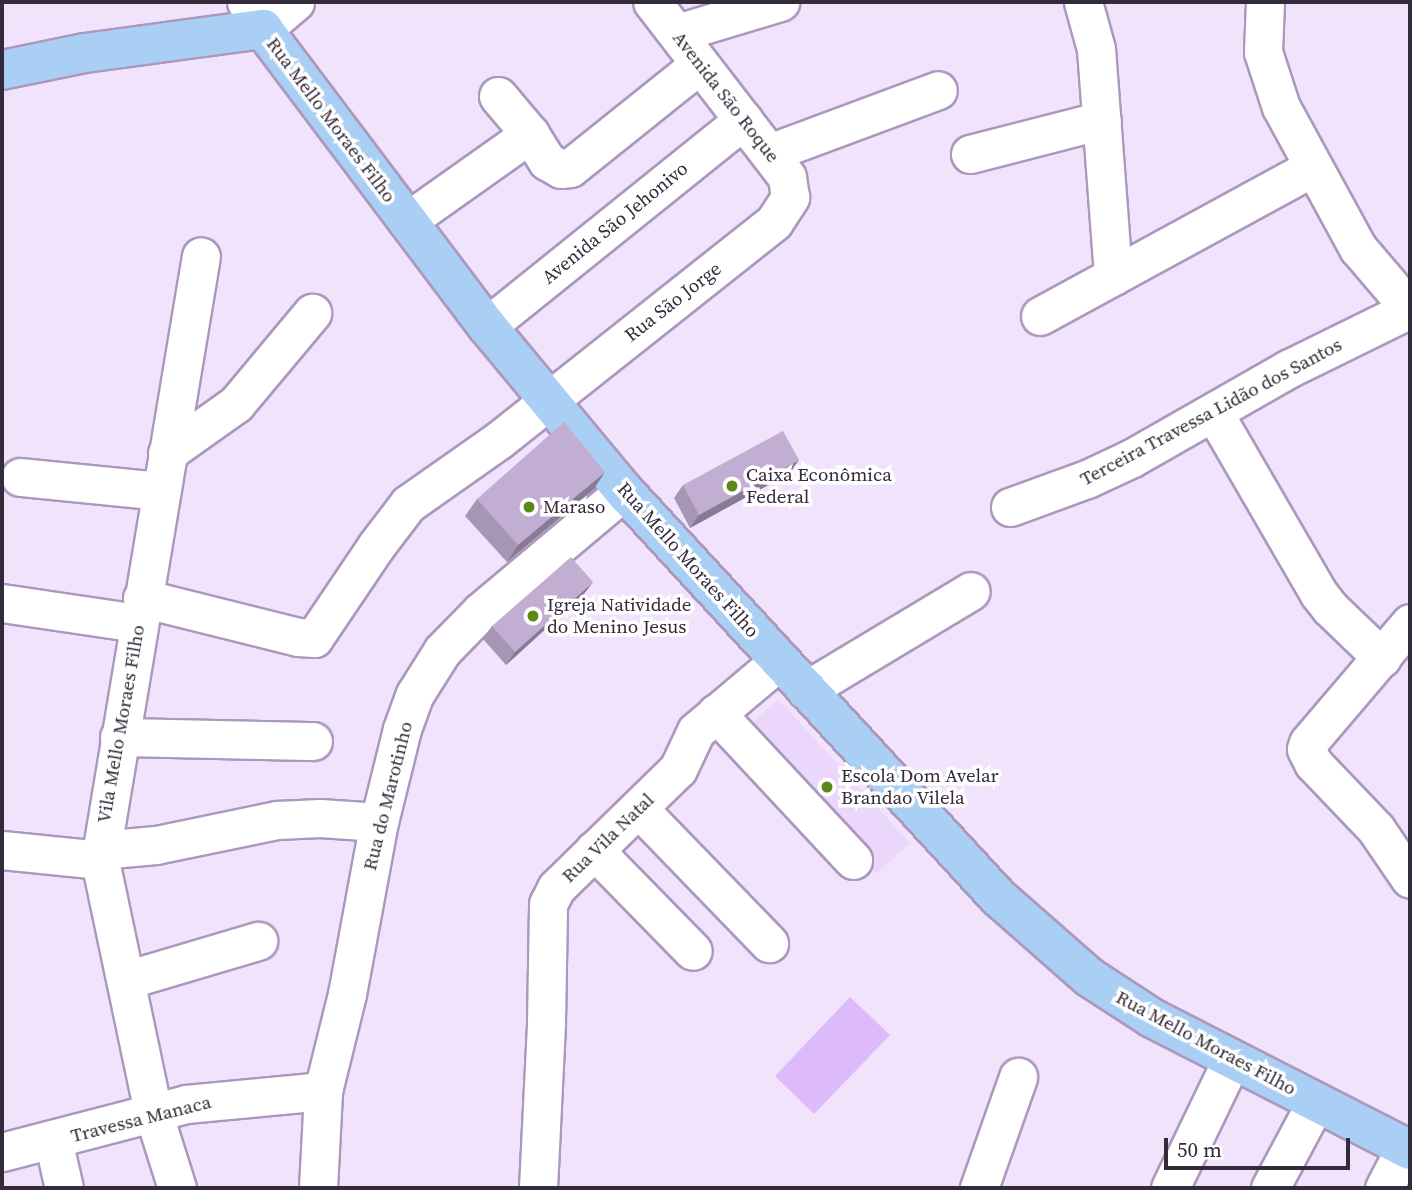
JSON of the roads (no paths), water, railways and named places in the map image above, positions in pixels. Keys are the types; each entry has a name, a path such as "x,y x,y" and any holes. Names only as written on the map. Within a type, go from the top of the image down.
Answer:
{"main road":[{"name":"Rua Mello Moraes Filho","path":"2,70 254,15 487,326 624,491 961,860 1043,939 1089,977 1228,1068 1316,1102 1398,1165"}],"street":[{"path":"254,15 295,2"},
{"name":"Avenida São Roque","path":"652,2 787,177 790,197"},
{"path":"677,33 780,2"},
{"path":"1083,2 1096,49 1106,212 1113,276"},
{"path":"1265,2 1263,52 1269,78 1311,167 1358,248 1410,309"},
{"path":"498,96 530,134 547,161 561,169 570,168 700,64"},
{"path":"769,153 938,90"},
{"name":"Avenida São Jehonivo","path":"487,326 743,120"},
{"path":"970,155 1102,120"},
{"path":"407,221 530,134"},
{"path":"1040,316 1311,167"},
{"name":"Rua São Jorge","path":"548,400 774,222 790,197"},
{"name":"Vila Mello Moraes Filho","path":"177,1188 153,1112 100,855 201,256"},
{"name":"Terceira Travessa Lidão dos Santos","path":"1010,507 1087,479 1214,413 1288,369 1410,309"},
{"path":"167,453 236,404 312,313"},
{"path":"2,603 140,611 314,638 408,504 499,440 548,400"},
{"path":"1214,413 1319,594 1382,658"},
{"path":"20,477 161,491"},
{"name":"Rua do Marotinho","path":"318,1188 323,1091 347,994 379,822 407,717 425,673 442,651 504,589 624,491"},
{"path":"806,690 971,591"},
{"path":"1410,623 1308,743 1306,749 1313,763 1376,829 1410,879"},
{"name":"Rua Vila Natal","path":"538,1188 546,1022 546,914 556,888 678,769 690,739 716,713 780,660"},
{"path":"716,713 853,860"},
{"path":"119,737 313,741"},
{"path":"639,809 769,943"},
{"path":"2,850 100,855 277,820 320,818 379,822"},
{"path":"594,850 693,951"},
{"path":"126,980 258,941"},
{"path":"1170,1188 1228,1068"},
{"path":"979,1188 1018,1077"},
{"name":"Travessa Manaca","path":"2,1152 153,1112 224,1099 323,1091"},
{"path":"1270,1188 1316,1102"},
{"path":"53,1140 64,1188"}],"place":[{"name":"Caixa Econômica Federal","path":"732,486"},
{"name":"Maraso","path":"529,507"},
{"name":"Igreja Natividade do Menino Jesus","path":"533,616"},
{"name":"Escola Dom Avelar Brandao Vilela","path":"827,787"}]}
